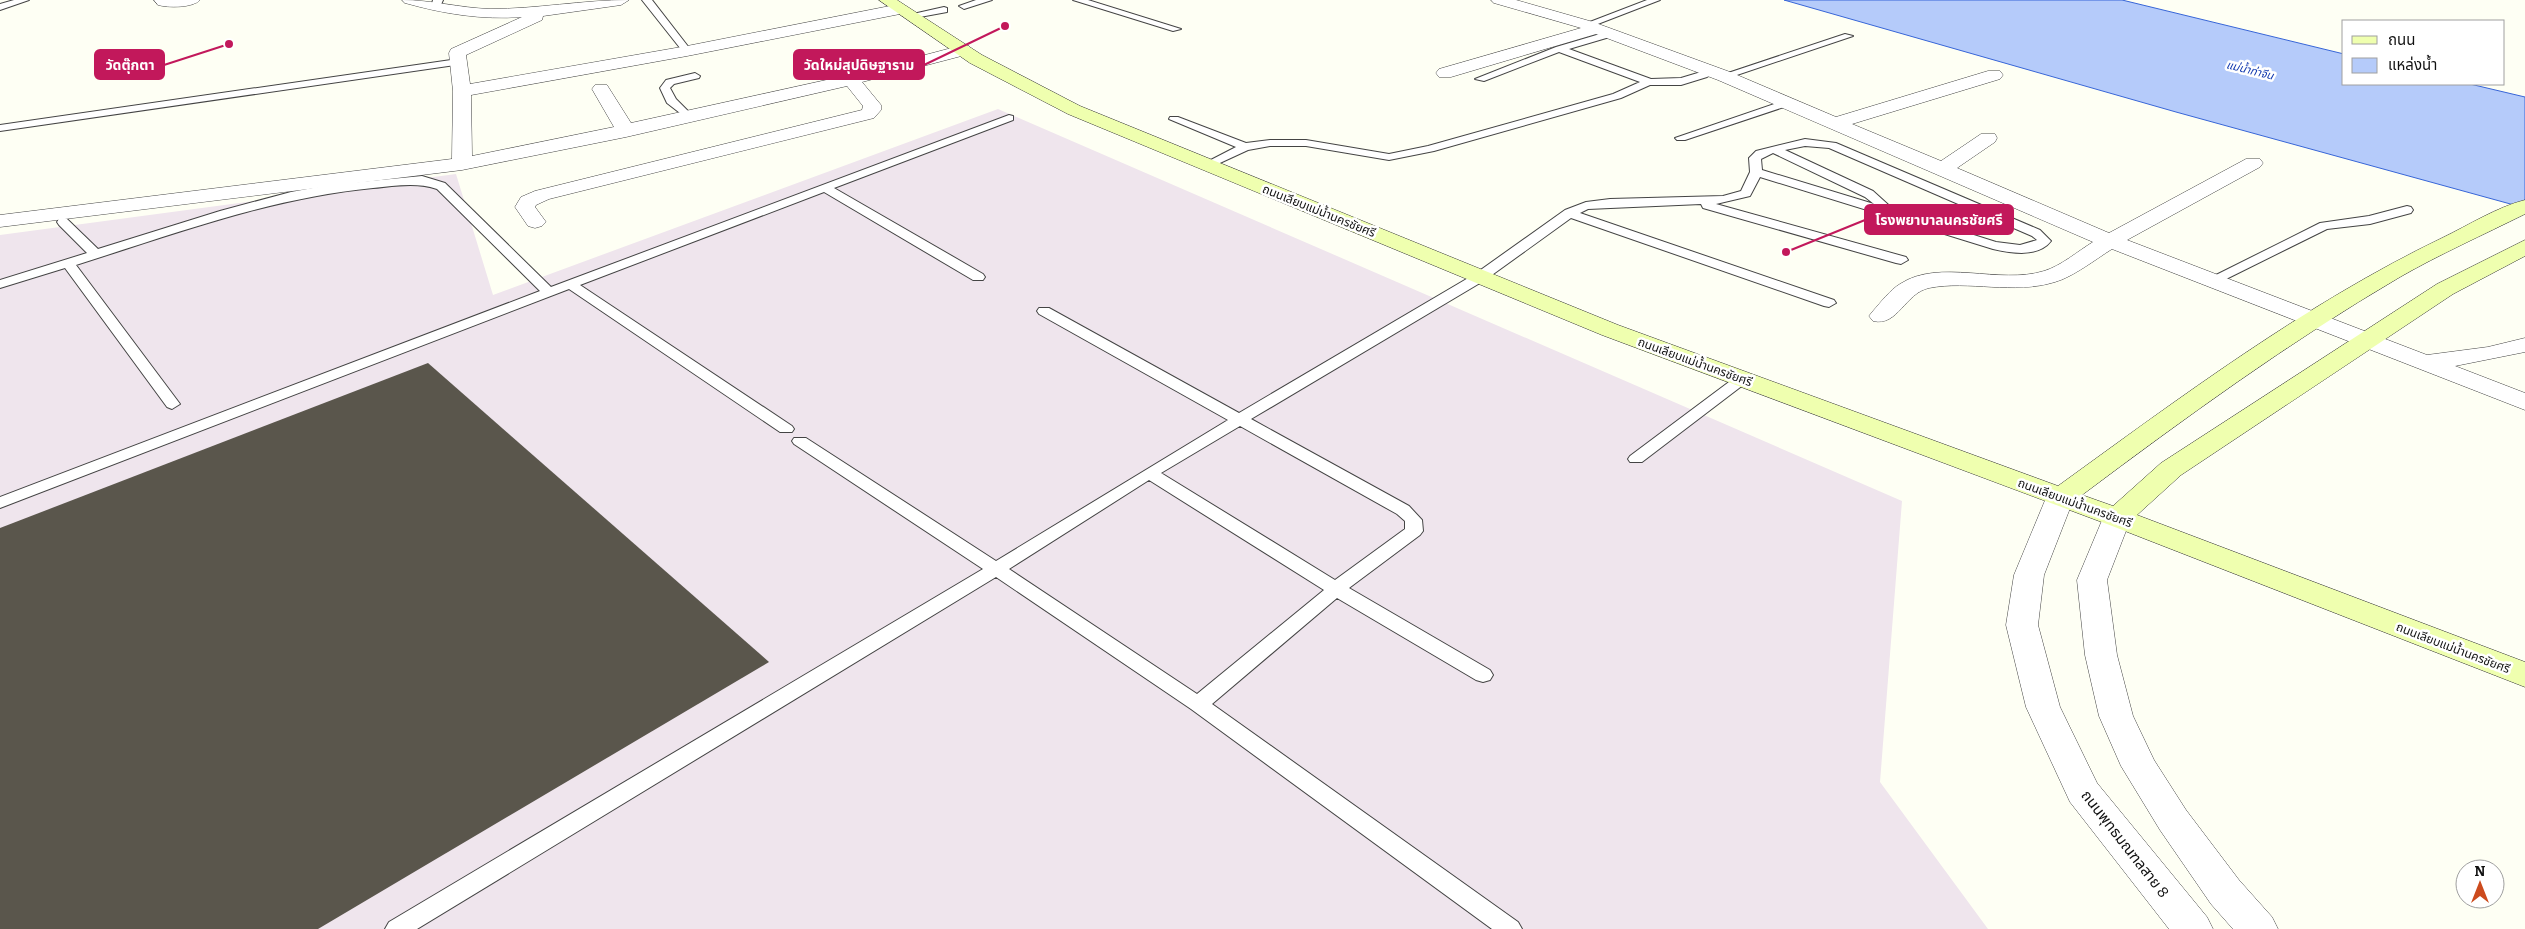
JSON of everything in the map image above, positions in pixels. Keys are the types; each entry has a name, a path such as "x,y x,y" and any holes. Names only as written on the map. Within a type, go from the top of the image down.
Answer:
{"main road":[{"name":"ถนนเลียบแม่น้ำนครชัยศรี","path":"899,8 963,50 1022,84 1074,110 1480,277 1610,330 2116,518 2525,675"},
{"path":"2060,498 2222,381 2315,321 2394,272 2525,206"},
{"path":"2116,518 2171,469 2365,340 2445,289 2525,247"}],"street":[{"path":"162,0 163,2 192,0"},
{"path":"410,0 437,4 457,13 487,15 545,10 615,0"},
{"path":"1499,0 1598,29 1718,74 1944,168 2110,241 2525,402"},
{"path":"462,91 687,51 899,8"},
{"path":"462,164 462,91 457,53 476,42 514,28 545,10"},
{"path":"1445,73 1598,29"},
{"path":"0,221 462,164 626,131 851,80 963,50"},
{"path":"1835,123 1994,75"},
{"path":"535,222 525,207 528,202 542,195 868,114 872,110 872,105 851,80"},
{"path":"601,89 626,131"},
{"path":"1944,168 1988,138"},
{"path":"1881,316 1907,289 1920,283 1938,280 2037,280 2050,277 2110,241 2253,163"},
{"path":"2423,363 2488,354 2525,345"},
{"name":"ถนนพุทธมณฑลสาย 8","path":"2060,498 2029,575 2022,625 2042,707 2083,792 2194,929"},
{"path":"2116,518 2092,580 2101,655 2116,716 2139,766 2173,820 2225,892 2258,929"}],"lane":[{"path":"0,7 24,0"},
{"path":"647,0 687,51"},
{"path":"964,6 987,0"},
{"path":"1078,0 1176,29"},
{"path":"1480,79 1559,49 1654,0"},
{"path":"899,8 944,10"},
{"path":"1559,49 1649,82 1664,84 1718,74 1848,36"},
{"path":"0,128 458,62"},
{"path":"689,116 670,101 666,88 670,82 695,76"},
{"path":"1209,165 1245,148 1270,143 1306,143 1390,157 1430,149 1617,96 1649,82"},
{"path":"1681,138 1789,102"},
{"path":"0,503 548,292 1009,118"},
{"path":"1174,118 1245,148"},
{"path":"396,929 996,569 1149,472 1480,277 1569,213 1586,206 1610,203 1724,200 1746,193 1756,172 1755,158 1760,153 1805,141 1832,145 2036,233 2045,241 2034,248 2012,249 1968,239 1756,172"},
{"path":"1773,149 1869,194 1892,214"},
{"path":"0,284 224,214 291,196 329,189 422,180 442,186 548,292"},
{"path":"824,187 978,277"},
{"path":"1690,201 1901,260"},
{"path":"2211,280 2324,226 2370,220 2407,210"},
{"path":"1569,213 1829,303"},
{"path":"64,222 96,254"},
{"path":"68,263 172,404"},
{"path":"570,284 786,429"},
{"path":"1044,311 1403,510 1414,520 1414,531 1336,589 1198,704"},
{"path":"1636,459 1742,380"},
{"path":"800,441 1198,704 1510,929"},
{"path":"1149,472 1336,589 1482,676"}],"shaded area":[{"path":"998,109 1902,501 1880,782 1988,929 0,929 0,235 456,174 493,295"}],"water":[{"name":"แม่น้ำท่าจีน","path":"1784,0 2122,0 2342,54 2342,85 2474,85 2525,97 2525,208 2176,112"}],"building":[{"path":"428,363 769,662 318,929 0,929 0,528"}],"place":[{"name":"วัดใหม่สุปดิษฐาราม","path":"1005,26"},
{"name":"วัดตุ๊กตา","path":"229,44"},
{"name":"โรงพยาบาลนครชัยศรี","path":"1786,252"}]}
